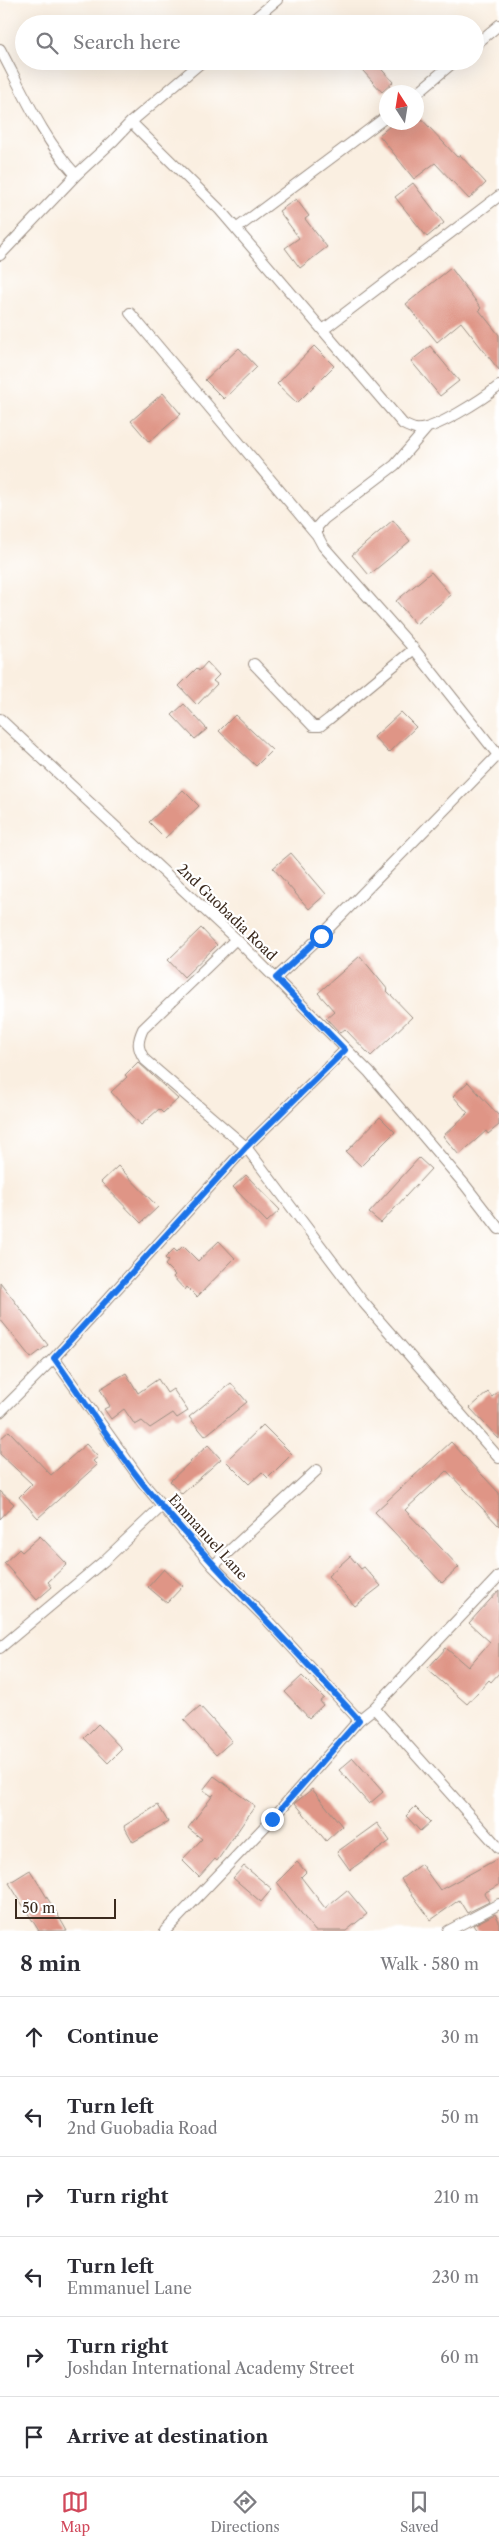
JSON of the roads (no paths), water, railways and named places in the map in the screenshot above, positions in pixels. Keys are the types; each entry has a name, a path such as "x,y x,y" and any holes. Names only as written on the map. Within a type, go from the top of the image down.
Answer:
{"street":[{"path":"259,15 277,0"},
{"path":"484,38 499,25"},
{"path":"0,49 63,162 76,176"},
{"path":"0,255 131,122 192,70"},
{"path":"424,87 445,70"},
{"path":"131,122 220,210 403,424 414,429 427,428"},
{"path":"236,229 379,122"},
{"path":"323,330 499,196"},
{"path":"130,313 317,535 323,546 414,649 498,755 321,936 276,978"},
{"path":"317,535 317,527 324,519 394,465 427,428 473,405 499,386"},
{"path":"254,664 313,726 320,726 414,649"},
{"name":"2nd Guobadia Road","path":"0,719 236,939 369,1072 465,1185 499,1229"},
{"path":"236,939 143,1029 138,1041 139,1051 146,1060 246,1147 363,1302 499,1458"},
{"path":"0,1412 54,1358 246,1147 345,1050"},
{"name":"Emmanuel Lane","path":"54,1358 143,1483 162,1506 213,1566 267,1620 359,1720"},
{"path":"213,1566 317,1470"},
{"path":"0,1648 104,1560 162,1506"},
{"path":"165,1931 272,1819 359,1720 374,1708 499,1576"},
{"path":"374,1708 499,1848"},
{"path":"448,1931 499,1904"}]}
